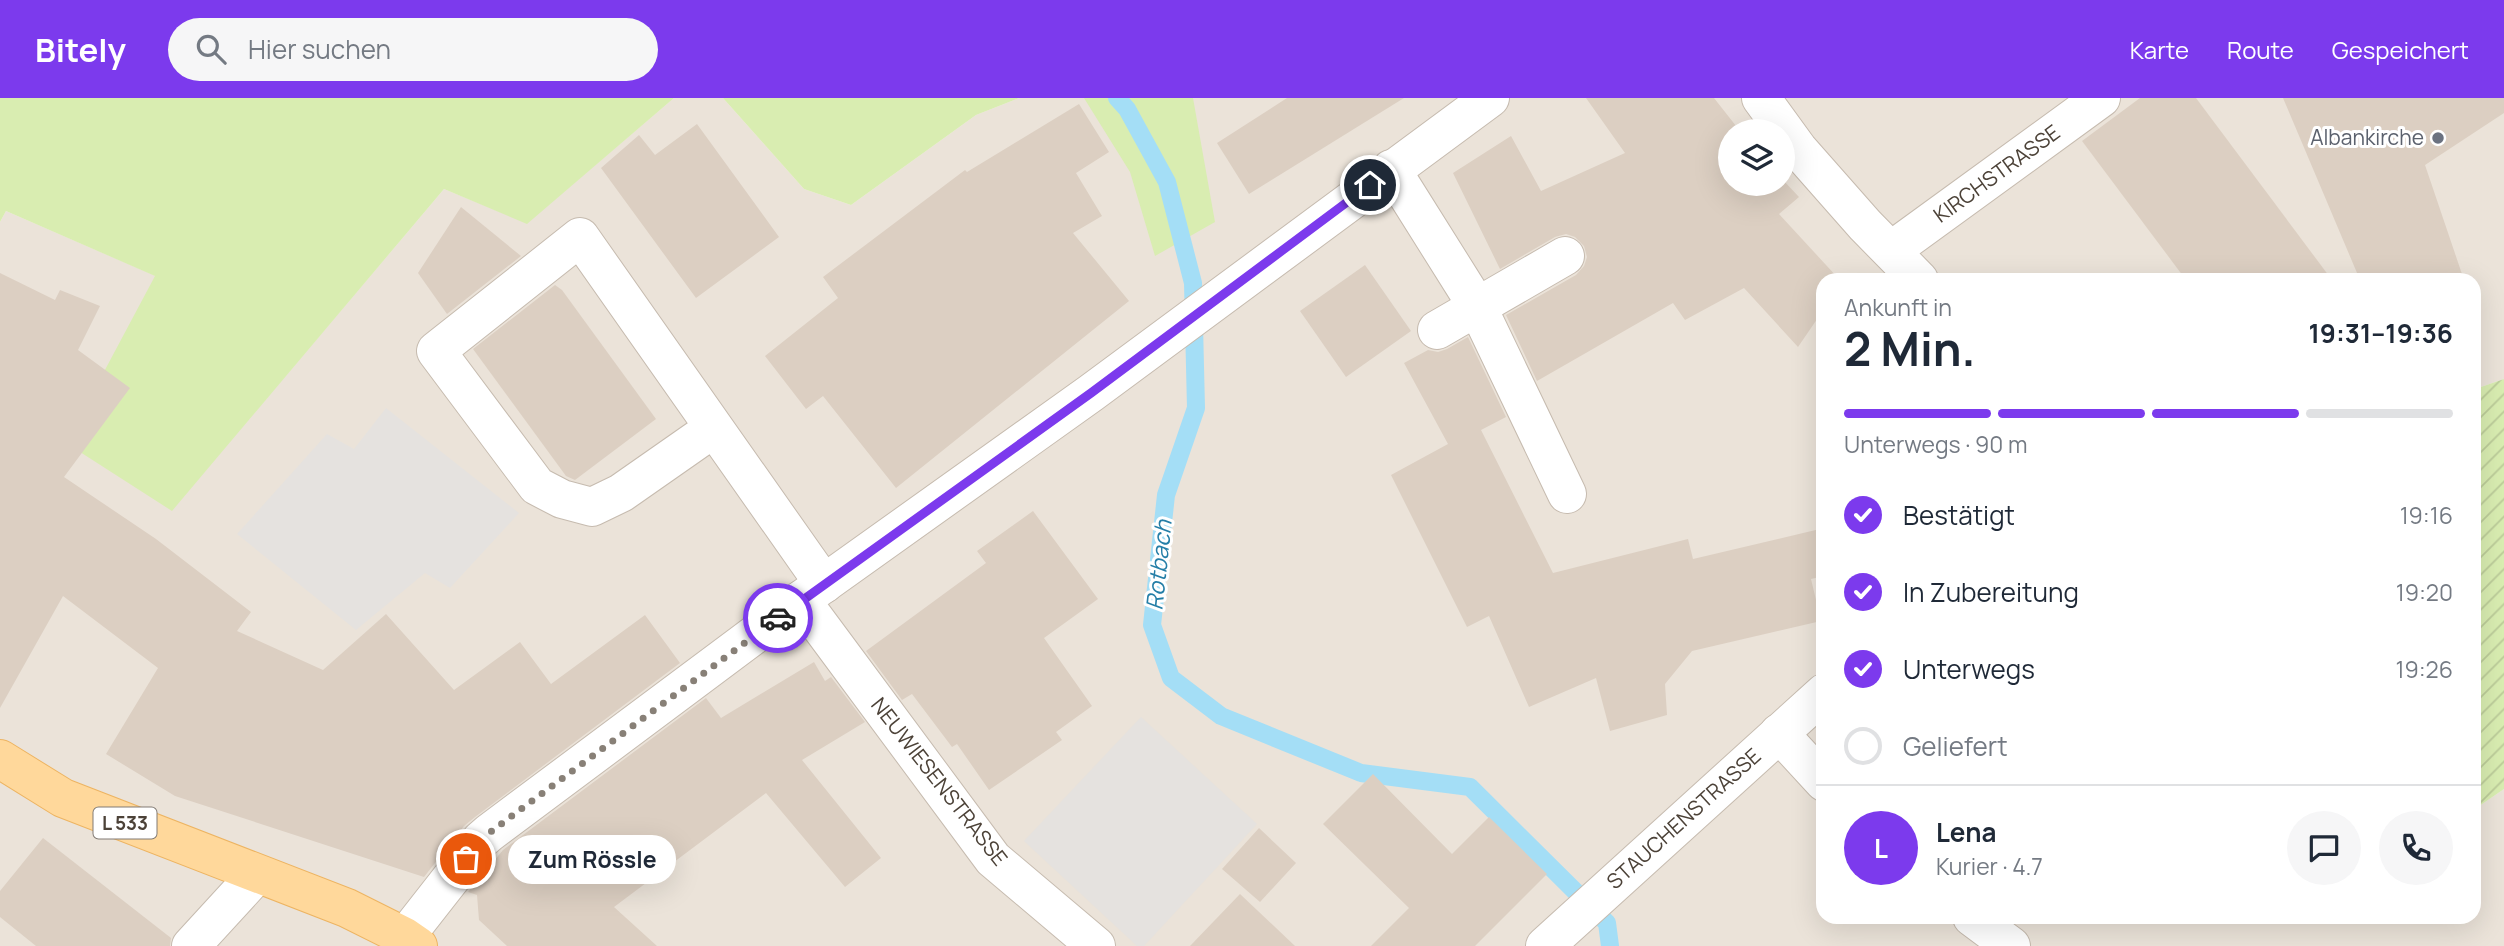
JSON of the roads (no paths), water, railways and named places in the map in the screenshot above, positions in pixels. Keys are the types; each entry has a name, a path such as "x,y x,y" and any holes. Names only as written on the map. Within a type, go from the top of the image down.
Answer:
{"main road":[{"name":"L 533","path":"0,760 63,798 347,908 412,941"}],"street":[{"path":"412,941 481,840 812,592 1091,393 1244,277 1490,98"},
{"path":"1761,98 1798,149 1865,225 1913,273"},
{"name":"KIRCHSTRASSE","path":"1892,250 2101,98"},
{"path":"1391,169 1477,306 1567,494"},
{"name":"NEUWIESENSTRASSE","path":"714,428 621,493 592,507 562,499 537,486 436,351 580,237 714,428 812,592 993,859 1096,946"},
{"path":"1437,330 1564,256"},
{"name":"STAUCHENSTRASSE","path":"1552,940 1816,700"},
{"path":"1779,733 1816,773"},
{"path":"191,946 257,874"},
{"path":"1981,924 2011,946"}],"waterway":[{"name":"Rotbach","path":"1117,98 1127,109 1167,182 1193,283 1196,408 1166,495 1152,625 1171,678 1221,716 1361,773 1470,787 1607,923 1610,946"}],"place":[{"name":"Albankirche","path":"2438,138"},
{"name":"Zum Rössle","path":"466,859"}]}
